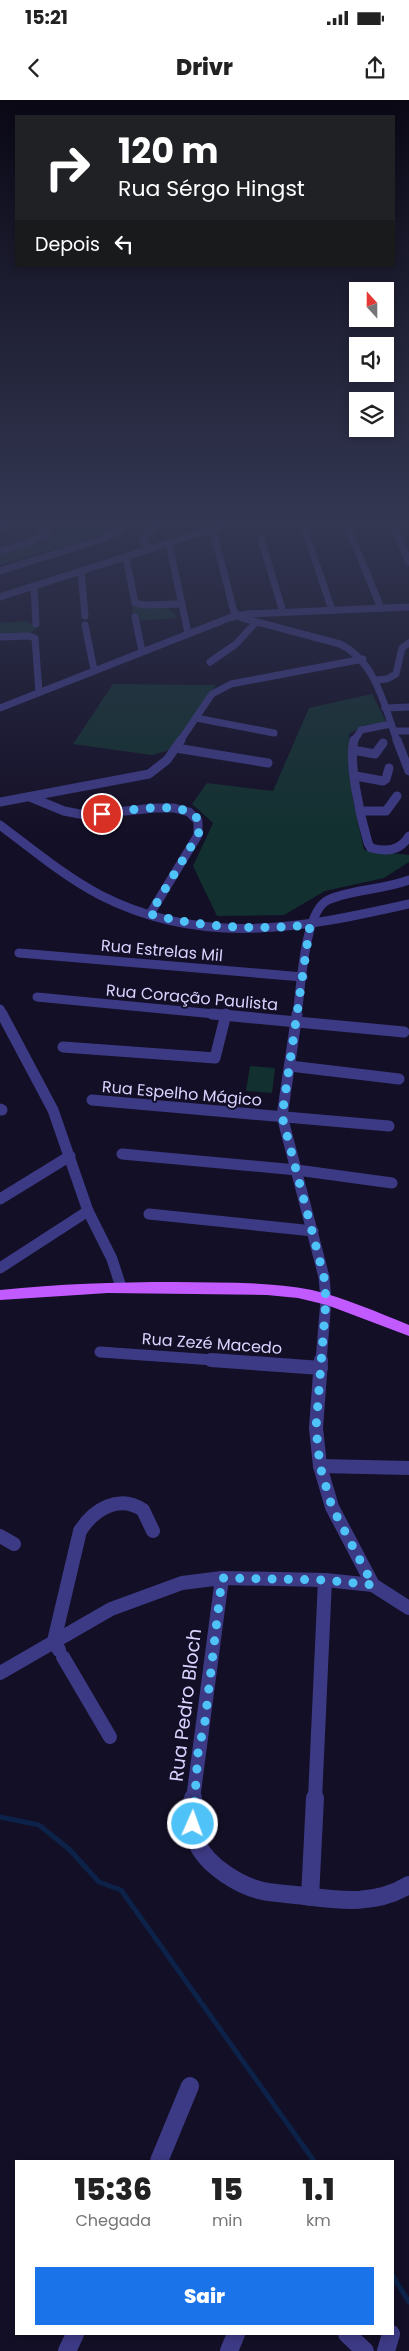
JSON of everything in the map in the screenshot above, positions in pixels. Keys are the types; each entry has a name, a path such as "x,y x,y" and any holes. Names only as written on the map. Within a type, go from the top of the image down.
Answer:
{"main road":[{"path":"0,1295 51,1289 121,1287 262,1290 300,1294 352,1307 409,1331"}],"street":[{"path":"86,628 94,670"},
{"path":"137,628 142,651"},
{"path":"187,628 188,633"},
{"path":"0,708 203,628"},
{"path":"210,662 236,644 251,628"},
{"path":"279,628 340,644 354,651 363,659 376,680 392,727 408,762 409,771"},
{"path":"0,637 35,638 40,692"},
{"path":"376,680 387,679 396,674 402,648 409,643"},
{"path":"0,802 149,774 158,769 176,748 212,694 231,684 363,659"},
{"path":"386,708 409,707"},
{"path":"196,718 274,733"},
{"path":"409,731 392,727 360,730 352,744 365,841 371,848 387,851 398,849 404,845 409,836"},
{"path":"353,750 375,754 383,743"},
{"path":"176,748 268,763"},
{"path":"357,781 386,779 389,768"},
{"path":"360,811 386,811 397,796"},
{"path":"30,797 72,813 102,814 172,806 192,814 199,825 198,835 150,914"},
{"path":"0,825 86,886 133,909 176,920 236,927 310,925 409,904"},
{"path":"373,1585 332,1507 320,1466 316,1428 326,1300 324,1277 282,1116 310,925 315,911 325,902 395,886 409,880"},
{"name":"Rua Estrelas Mil","path":"20,953 303,977"},
{"name":"Rua Coração Paulista","path":"37,997 404,1032"},
{"path":"0,1009 53,1110 88,1211 112,1259 121,1287"},
{"path":"63,1047 215,1058 226,1014"},
{"path":"290,1066 399,1079"},
{"name":"Rua Espelho Mágico","path":"92,1100 389,1126"},
{"path":"122,1154 297,1170 392,1183"},
{"path":"0,1199 70,1156"},
{"path":"0,1268 88,1211"},
{"path":"150,1214 313,1231"},
{"name":"Rua Zezé Macedo","path":"100,1352 321,1368"},
{"path":"320,1466 409,1468"},
{"path":"110,1737 59,1650 80,1532 86,1520 94,1512 121,1502 130,1503 146,1514 153,1531"},
{"path":"0,1536 14,1544"},
{"path":"0,1673 59,1650 111,1609 182,1583 222,1578 325,1580 373,1585 409,1608"},
{"name":"Rua Pedro Bloch","path":"222,1578 205,1721 198,1753 192,1813 193,1834 198,1846 211,1863 257,1890 356,1902 381,1899 409,1884"},
{"path":"310,1897 325,1580"},
{"path":"159,2160 190,2086"},
{"path":"67,2351 75,2335"},
{"path":"229,2351 236,2335"},
{"path":"348,2335 365,2351"},
{"path":"386,2351 391,2335"}],"green space":[{"path":"0,628 37,628 25,634 0,635"},
{"path":"113,684 216,685 170,750 152,755 73,744"},
{"path":"372,694 387,723 364,725 349,734 352,795 364,850 409,855 409,862 384,878 325,891 284,915 217,916 193,866 213,823 192,804 207,783 273,791 309,708"},
{"path":"250,1066 275,1068 272,1093 246,1091"}],"waterway":[{"path":"0,1817 39,1825 69,1849 99,1882 121,1890 313,2160"},
{"path":"394,2278 409,2302"}],"route":[{"path":"102,814 172,806 187,811 197,819 200,830 198,835 150,914 212,926 265,928 310,925 282,1116 320,1255 324,1277 326,1300 316,1428 320,1466 332,1507 373,1585 325,1580 222,1578 205,1721 198,1753 192,1813 193,1824"}]}
